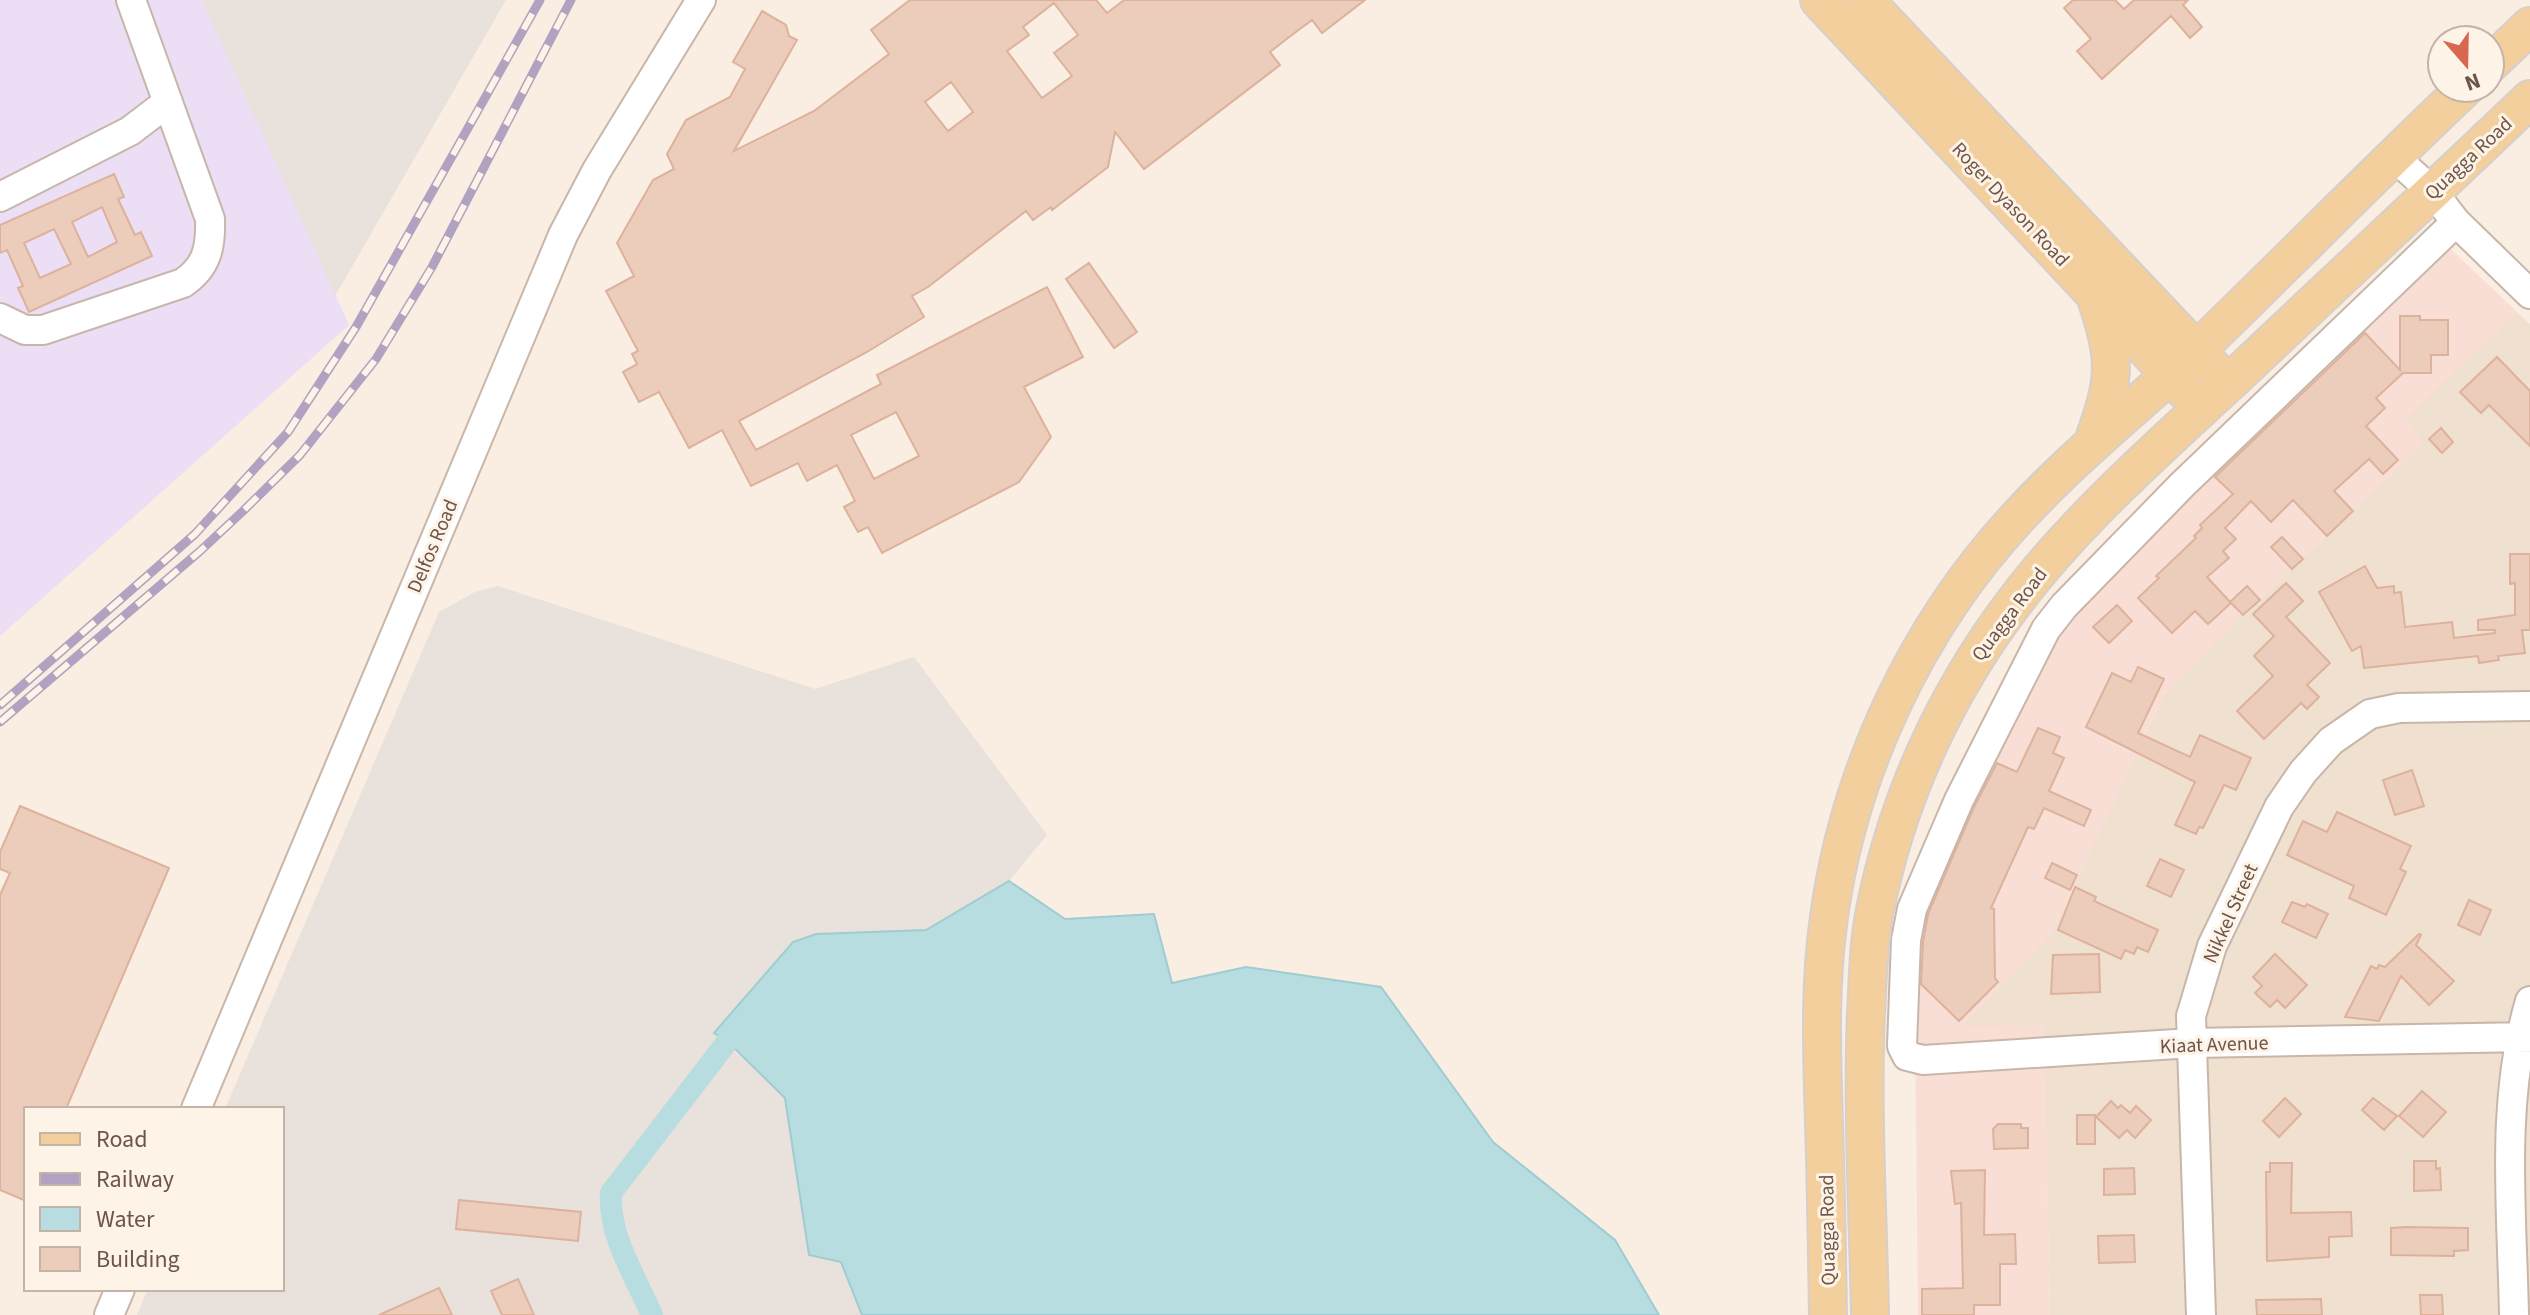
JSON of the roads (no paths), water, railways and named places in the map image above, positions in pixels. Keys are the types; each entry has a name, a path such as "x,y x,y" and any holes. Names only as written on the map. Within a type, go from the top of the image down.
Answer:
{"main road":[{"name":"Roger Dyason Road","path":"1819,0 2202,409"},
{"name":"Roger Dyason Road","path":"1865,0 2228,383"},
{"path":"2506,49 2530,26"},
{"name":"Quagga Road","path":"1870,1315 1864,1060 1874,911 1915,773 1940,720 1970,666 2015,601 2058,550 2228,383 2530,99"},
{"name":"Quagga Road","path":"1828,1315 1822,1002 1829,917 1857,792 1893,703 1946,611 1983,557 2010,526 2448,104"},
{"path":"2093,293 2107,330 2112,362 2110,387 2093,443"}],"street":[{"path":"0,318 25,330 43,330 183,283 199,270 207,256 211,240 210,219 131,0"},
{"name":"Delfos Road","path":"197,1107 563,235 597,170 701,0"},
{"path":"0,197 130,131 168,102"},
{"path":"2393,156 2432,191 2456,222 2530,294"},
{"name":"Kiaat Avenue","path":"2456,222 2182,485 2064,606 2046,629 1959,800 1912,909 1903,981 1903,1050 1911,1058 1931,1060 2192,1043 2525,1038"},
{"name":"Nikkel Street","path":"2201,1315 2193,1003 2212,946 2279,807 2303,772 2331,741 2370,714 2447,706 2530,706"},
{"path":"2514,1315 2510,1116 2530,1001"},
{"path":"109,1315 119,1291"}],"water":[{"path":"1009,881 1065,919 1154,914 1172,983 1246,967 1381,987 1493,1142 1615,1240 1659,1315 862,1315 841,1262 809,1255 785,1098 728,1042 714,1033 793,942 816,934 926,930"}],"waterway":[{"path":"652,1315 618,1240 611,1193 727,1042"}],"railway":[{"path":"0,705 195,534 288,432 356,327 540,0"},
{"path":"0,722 242,512 300,455 376,359 432,267 571,0"}]}
